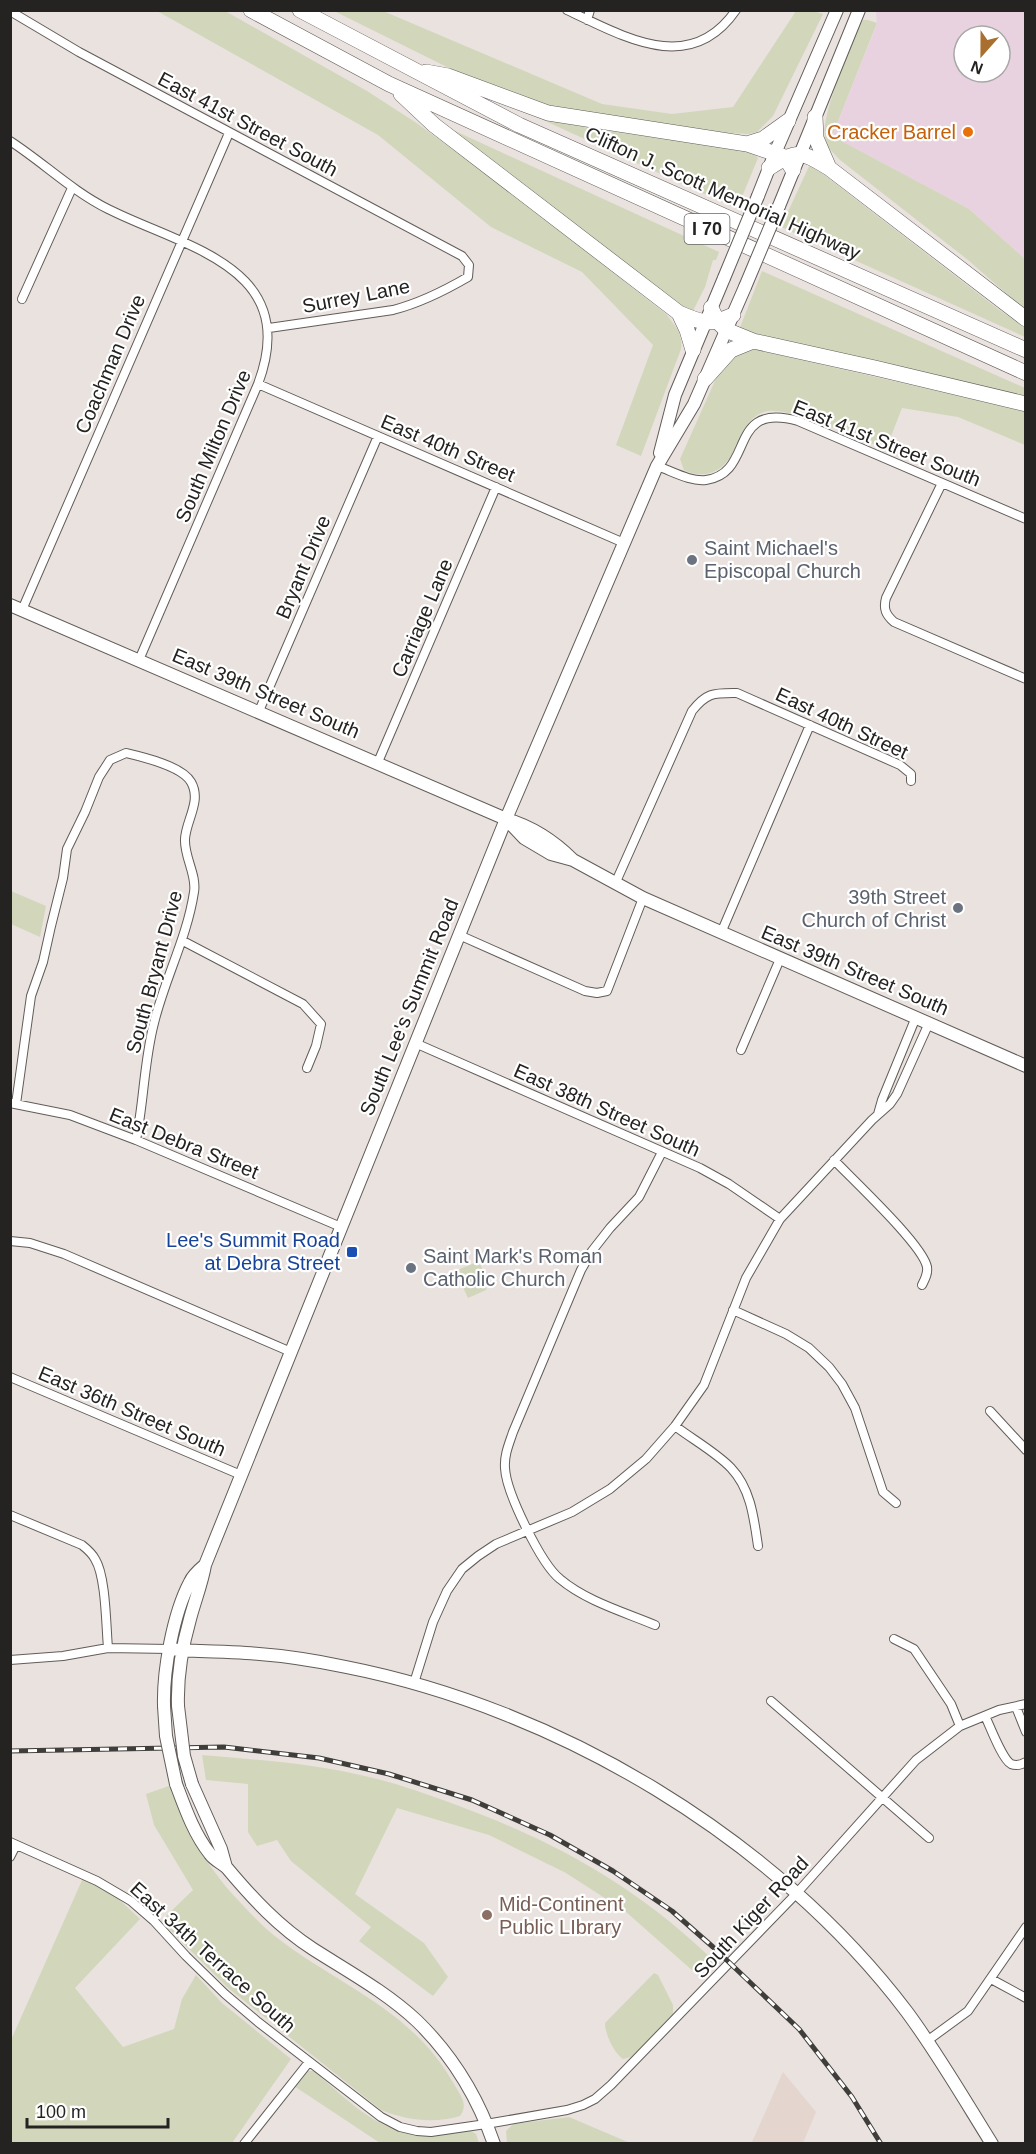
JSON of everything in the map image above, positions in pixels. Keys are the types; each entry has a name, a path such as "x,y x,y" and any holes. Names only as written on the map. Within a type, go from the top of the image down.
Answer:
{"highway":[{"name":"I 70","path":"252,10 390,84"},
{"name":"I 70","path":"300,10 406,67"},
{"path":"406,67 448,76 548,112 747,144 788,158 813,158 1026,319"},
{"name":"Clifton J. Scott Memorial Highway","path":"406,67 519,125 1026,350"},
{"path":"390,84 434,125 679,313 693,350"},
{"name":"Clifton J. Scott Memorial Highway","path":"390,84 1026,373"},
{"path":"815,117 816,138 829,168"},
{"path":"747,144 764,139 788,121"},
{"path":"769,168 788,158"},
{"path":"679,313 718,320 753,341 1026,404"},
{"path":"705,379 731,350 753,341"}],"main road":[{"name":"South Lee's Summit Road","path":"657,466 675,395 693,350 745,287 779,206 788,158 788,121 837,10"},
{"name":"South Lee's Summit Road","path":"788,158 815,117 859,10"},
{"name":"South Lee's Summit Road","path":"494,2144 476,2101 460,2073 418,2022 384,1993 288,1931 262,1908 226,1867 210,1855 184,1807 176,1784 166,1736 164,1684 176,1650 189,1582 205,1564 506,819 657,466 694,404 705,379 718,320 724,278 769,168"},
{"name":"East 39th Street South","path":"16,607 506,819 527,825 557,844 573,860 643,898 1026,1066"},
{"name":"South Lee's Summit Road","path":"176,1650 179,1670 178,1706 184,1756 192,1784 221,1849 226,1867"},
{"path":"176,1650 281,1656 347,1667 414,1683 523,1721 613,1764 671,1798 712,1827 796,1894 874,1972 927,2041 992,2144"}],"street":[{"path":"567,10 636,41 661,47 684,47 693,43 715,32 736,10"},
{"path":"587,20 590,10"},
{"name":"East 41st Street South","path":"10,11 79,52 462,256 469,266"},
{"name":"Coachman Drive","path":"16,607 229,133"},
{"name":"South Milton Drive","path":"10,141 72,188 108,209 225,263 239,274 258,301 269,328 264,367 258,384 140,660"},
{"path":"22,299 72,188"},
{"name":"Surrey Lane","path":"269,328 409,306 439,294 468,277 469,266"},
{"name":"East 40th Street","path":"258,384 624,543"},
{"name":"East 41st Street South","path":"657,466 694,479 706,480 716,477 732,464 752,426 764,418 782,417 798,421 1026,519"},
{"name":"Bryant Drive","path":"259,711 378,436"},
{"path":"942,483 886,598 884,605 887,616 894,622 1026,679"},
{"name":"Carriage Lane","path":"378,762 496,487"},
{"name":"East 40th Street","path":"615,884 692,711 702,698 719,693 737,693 900,765 911,774 912,781"},
{"path":"722,933 810,725"},
{"name":"South Bryant Drive","path":"13,1104 31,996 43,962 63,878 67,849 99,777 110,760 126,753 147,758 177,770 190,780 195,792 194,808 187,825 185,841 195,889 183,941 154,1021 136,1140"},
{"path":"459,935 585,991 597,993 607,991 643,898"},
{"path":"183,941 303,1004 321,1024 316,1046 307,1068"},
{"path":"741,1050 780,959"},
{"path":"878,1114 916,1017"},
{"path":"414,1683 433,1622 454,1579 462,1569 487,1550 513,1535 529,1531 572,1512 610,1489 646,1459 675,1426 704,1384 751,1269 780,1218 897,1094 929,1023"},
{"name":"East 38th Street South","path":"416,1043 729,1184 780,1218"},
{"name":"East Debra Street","path":"13,1104 70,1115 136,1140 341,1227"},
{"path":"655,1625 589,1597 558,1577 545,1562 529,1531 509,1488 505,1468 507,1450 581,1270 610,1228 639,1197 662,1152"},
{"path":"834,1160 909,1237 925,1261 927,1269 922,1285"},
{"path":"10,1241 64,1254 291,1352"},
{"path":"733,1310 786,1334 809,1348 829,1367 842,1384 855,1408 883,1492 897,1503"},
{"name":"East 36th Street South","path":"10,1377 241,1475"},
{"path":"990,1411 1026,1450"},
{"path":"675,1426 730,1467 739,1480 753,1513 758,1546"},
{"path":"10,1515 82,1545 91,1553 101,1576 108,1648"},
{"path":"894,1639 914,1649 951,1704 960,1726"},
{"path":"10,1660 63,1656 108,1648 176,1650"},
{"path":"771,1701 929,1838"},
{"name":"South Kiger Road","path":"486,2124 567,2110 595,2099 796,1894 916,1760 960,1726 1026,1704"},
{"path":"1016,1707 1026,1732"},
{"path":"985,1716 1006,1759 1012,1764 1021,1765 1026,1762"},
{"path":"10,1857 13,1843"},
{"name":"East 34th Terrace South","path":"13,1843 97,1881 131,1901 154,1921 225,1994 381,2117 400,2127 431,2132 486,2124"},
{"path":"927,2041 968,2010 1026,1927"},
{"path":"991,1979 1026,1998"},
{"path":"244,2144 309,2062"}],"shaded area":[{"path":"876,11 1025,11 1025,259 969,209 832,136 877,24"},
{"path":"783,2072 816,2112 803,2143 752,2142"}],"green space":[{"path":"157,11 225,11 367,91 415,122 484,172 666,314 680,334 681,349 641,456 616,445 653,345 582,272 491,227 378,135"},
{"path":"334,11 383,11 602,104 672,114 733,107 796,11 813,11 823,14 773,116 757,132 748,134 714,132 601,117 535,102 457,72"},
{"path":"863,20 877,23 832,136 969,209 1025,259 1025,310 968,260 840,160 824,143 831,100"},
{"path":"528,113 588,128 741,150 758,158 737,209"},
{"path":"453,130 719,252 716,260 713,260 705,287 693,311 686,309 619,257 587,236 452,132"},
{"path":"810,164 1025,328 1025,337 781,227"},
{"path":"762,271 1025,388 1025,397 739,330"},
{"path":"745,350 758,350 1025,411 1025,445 958,417 902,408 886,449 809,419 778,411 768,411 748,423 733,453 718,470 706,474 695,474 684,470 680,459 718,374 726,362"},
{"path":"11,891 46,906 40,937 11,924"},
{"path":"479,1261 487,1281 486,1290 468,1298 453,1272"},
{"path":"202,1755 348,1772 414,1790 496,1820 565,1852 628,1891 659,1913 717,1964 702,1979 625,1911 566,1873 489,1835 397,1808 355,1894 424,1943 448,1977 433,1996 359,1941 371,1927 291,1861 277,1840 257,1846 248,1832 248,1784 206,1780"},
{"path":"169,1786 198,1846 226,1886 276,1937 396,2017 417,2036 437,2058 461,2096 464,2107 460,2116 440,2120 420,2120 381,2110 227,1987 161,1921 193,1890 154,1825 146,1794"},
{"path":"83,1878 112,1893 140,1919 75,1988 123,2047 174,2029 182,1999 196,1975 222,2003 291,2059 232,2143 11,2144 11,2040"},
{"path":"654,1973 658,1975 673,2005 673,2014 631,2057 623,2059 611,2043 605,2023"},
{"path":"307,2071 314,2071 348,2101 386,2126 422,2135 471,2131 476,2134 479,2143 380,2143 294,2086"},
{"path":"569,2117 630,2143 507,2143 506,2131 513,2124"}],"railway":[{"path":"10,1751 224,1747 319,1758 389,1774 472,1800 550,1835 613,1871 672,1911 713,1947 799,2029 852,2097 881,2144"}],"place":[{"name":"Cracker Barrel","path":"968,132"},
{"name":"Saint Michael's Episcopal Church","path":"692,560"},
{"name":"39th Street Church of Christ","path":"958,908"},
{"name":"Lee's Summit Road at Debra Street","path":"352,1252"},
{"name":"Saint Mark's Roman Catholic Church","path":"411,1268"},
{"name":"Mid-Continent Public LIbrary","path":"487,1915"}]}
